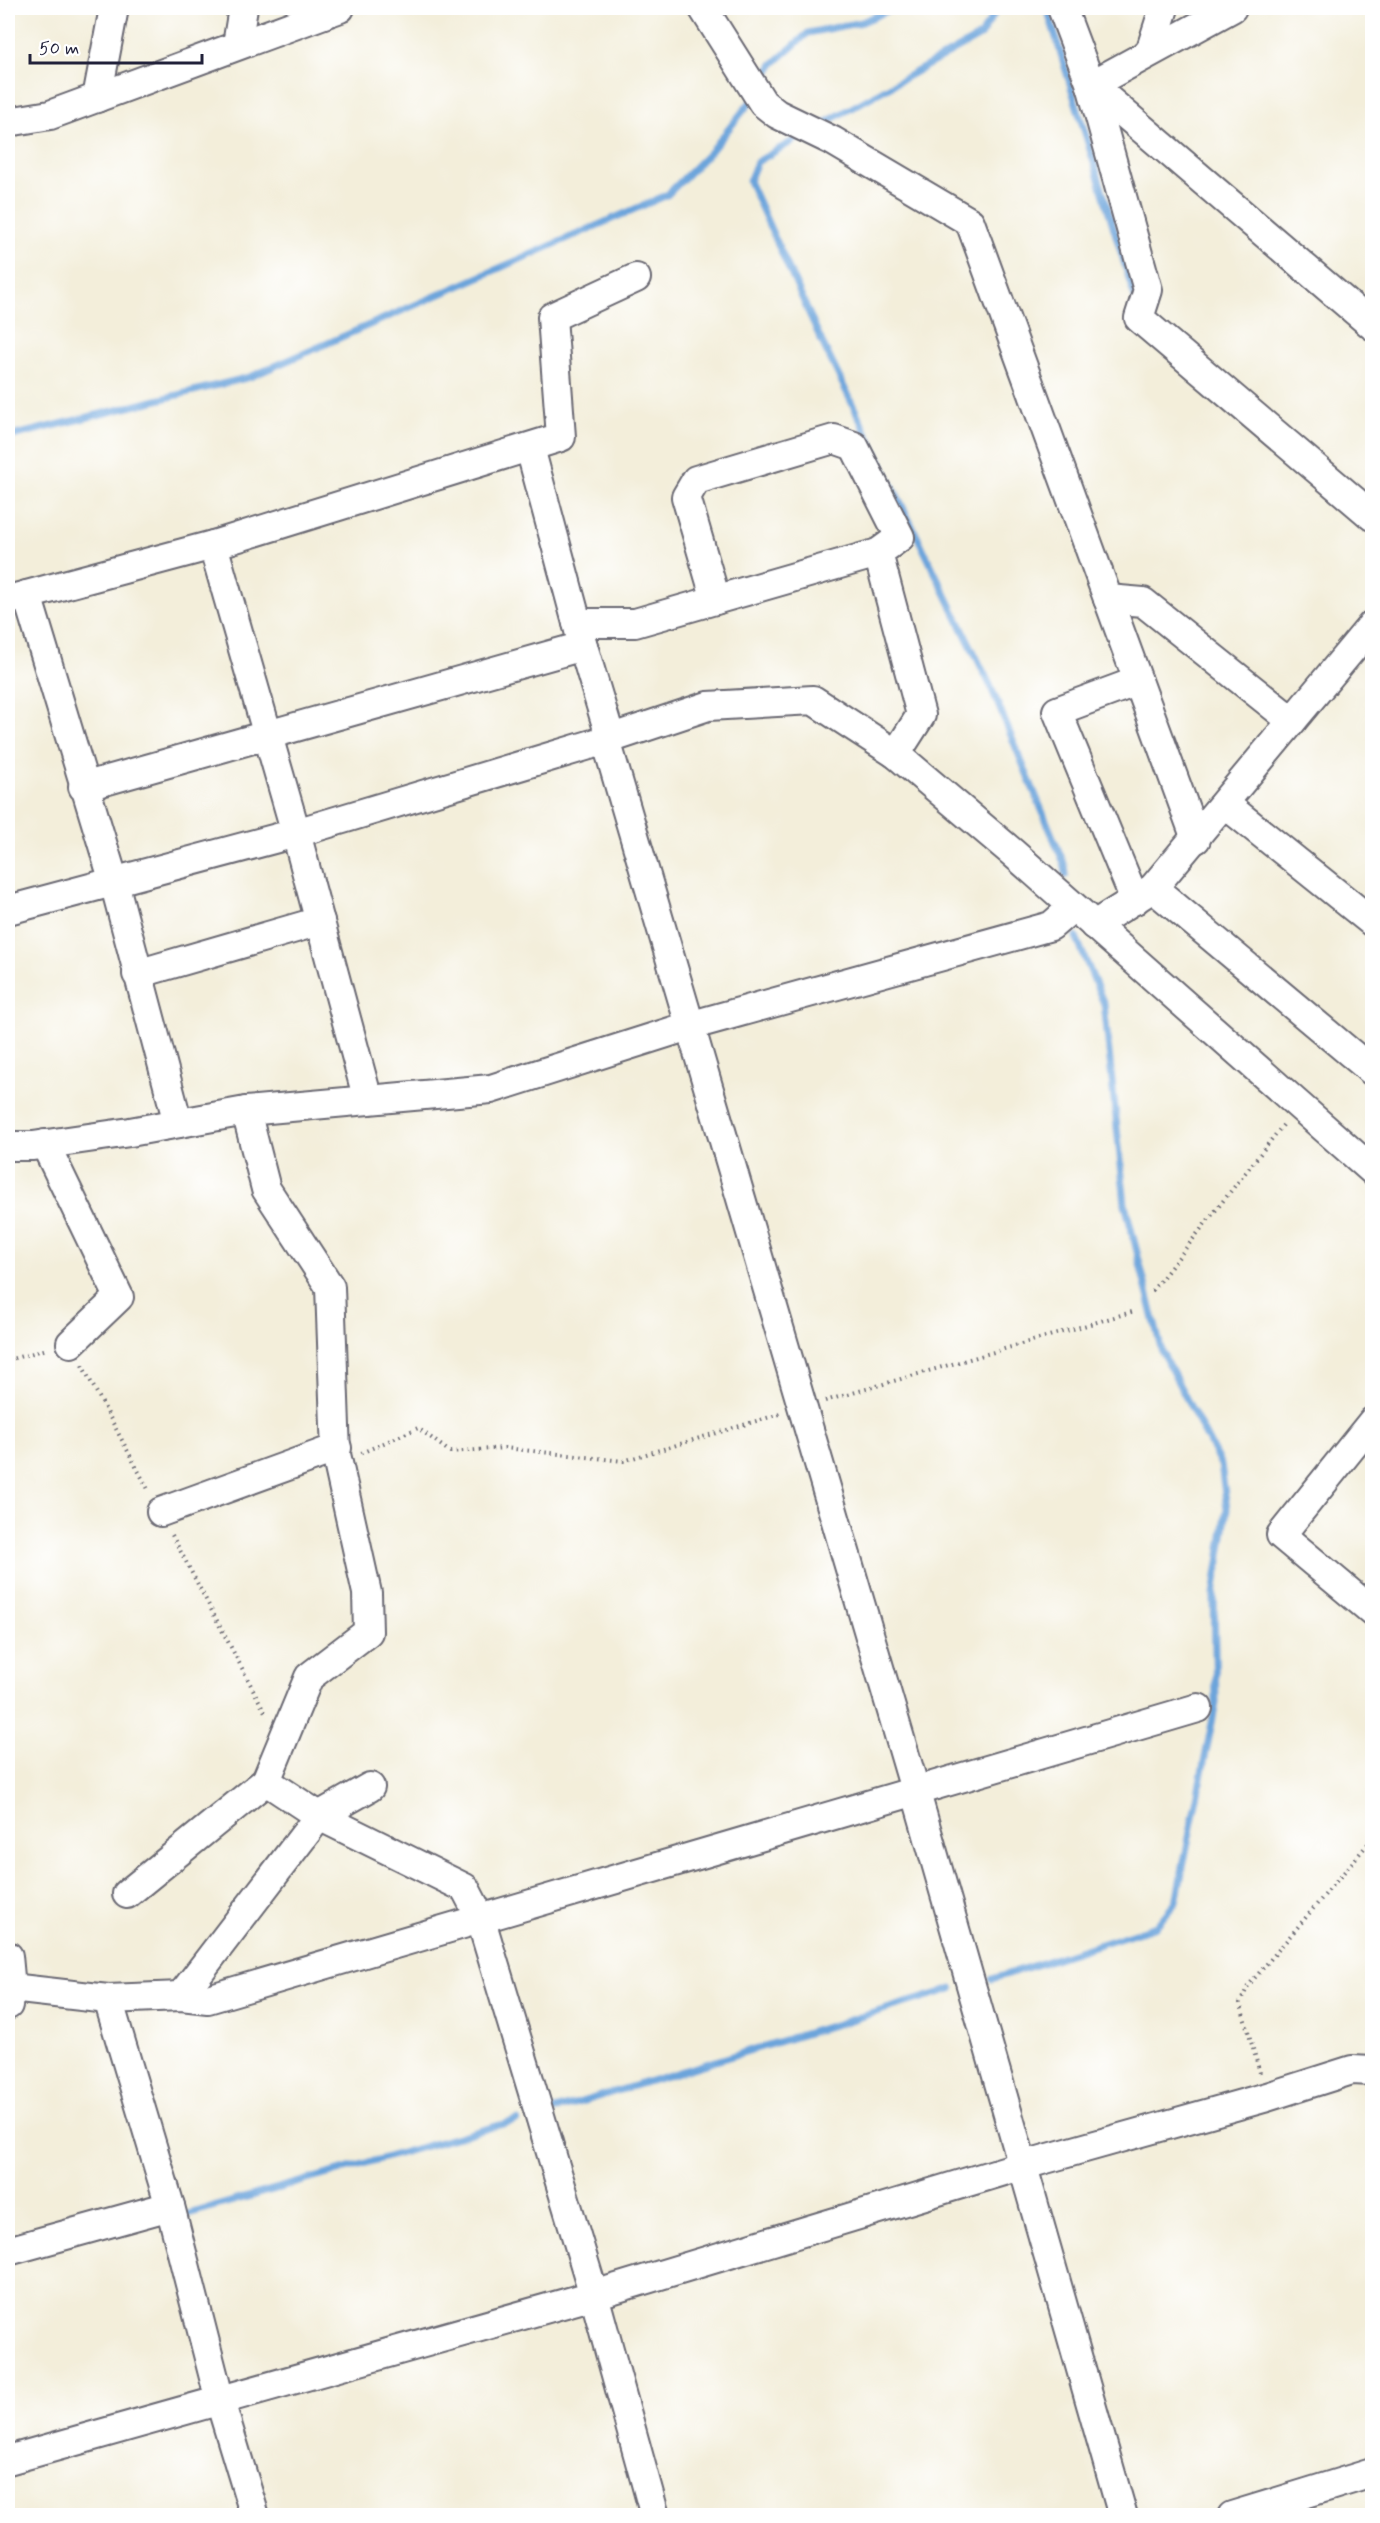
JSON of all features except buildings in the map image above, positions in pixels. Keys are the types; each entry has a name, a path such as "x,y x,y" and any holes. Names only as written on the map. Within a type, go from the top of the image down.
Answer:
{"street":[{"path":"97,98 114,8"},
{"path":"237,45 243,8"},
{"path":"8,122 50,115 340,8"},
{"path":"703,8 763,103 777,114 833,141 970,222 1196,838"},
{"path":"1062,8 1091,85 1148,290 1139,318 1372,516"},
{"path":"1150,52 1164,8"},
{"path":"1091,85 1232,8"},
{"path":"1091,85 1372,325"},
{"path":"178,1124 114,882 17,597 213,545 561,437 552,317 636,278"},
{"path":"83,787 267,735 580,635 635,623 716,600 878,553 900,537 854,446 834,439 696,480 686,497 716,600"},
{"path":"530,448 607,726 606,740 916,1793 1123,2516"},
{"path":"213,545 296,833 368,1100"},
{"path":"878,553 921,715 896,753"},
{"path":"1108,599 1143,602 1292,721"},
{"path":"8,1146 45,1144 246,1112 491,1089 689,1026 1051,926 1144,894 1225,804 1372,625"},
{"path":"1138,681 1057,711 1144,894 1372,1071"},
{"path":"8,910 296,833 606,740 708,706 813,700 896,753 1372,1170"},
{"path":"1225,804 1372,922"},
{"path":"137,974 320,921"},
{"path":"127,1894 266,1781 309,1677 368,1632 367,1593 338,1456 330,1287 266,1189 246,1112"},
{"path":"45,1144 119,1297 71,1342"},
{"path":"1372,1422 1281,1535 1372,1611"},
{"path":"160,1512 338,1456"},
{"path":"8,1956 9,1996 108,1999 181,1996 208,1999 480,1917 916,1793 1198,1708"},
{"path":"266,1781 319,1816 465,1888 480,1917 594,2295 655,2516"},
{"path":"181,1996 319,1816 370,1787"},
{"path":"108,1999 170,2206 220,2401 255,2516"},
{"path":"8,2460 594,2295 1024,2165 1267,2097 1352,2070 1372,2071"},
{"path":"8,2251 170,2206"},
{"path":"1232,2516 1372,2472"}],"path":[{"path":"1152,1291 1299,1106"},
{"path":"338,1456 418,1428 450,1452 505,1448 623,1461 1135,1311"},
{"path":"1267,2097 1240,2002 1248,1986 1372,1839"}],"waterway":[{"path":"760,86 773,64 808,33 862,22 894,8"},
{"path":"821,125 980,36 998,8"},
{"path":"1047,8 1135,298"},
{"path":"8,437 250,377 667,195 710,152 752,100"},
{"path":"803,135 757,162 749,181 822,342 990,685 1065,866 1066,875"},
{"path":"992,1979 1156,1926 1176,1902 1216,1703 1214,1595 1227,1509 1221,1465 1162,1352 1125,1204 1104,1004 1076,937"},
{"path":"548,2112 952,1989"},
{"path":"181,2216 517,2120"}]}
